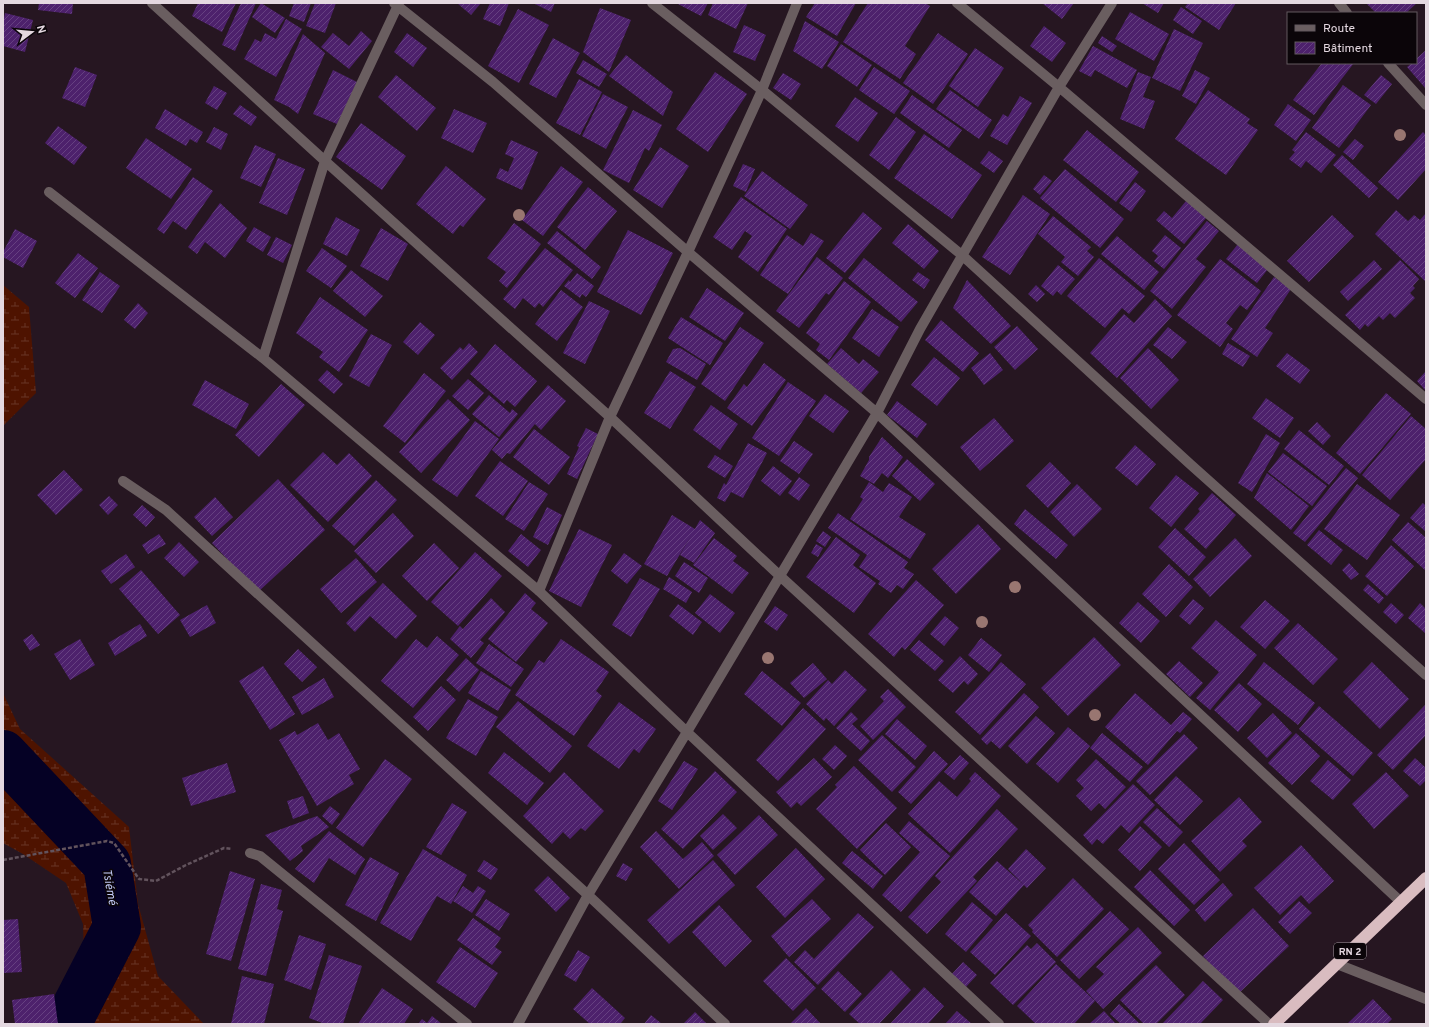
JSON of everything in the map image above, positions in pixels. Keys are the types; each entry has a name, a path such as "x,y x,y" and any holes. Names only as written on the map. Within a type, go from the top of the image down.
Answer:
{"highway":[{"name":"RN 2","path":"1274,1024 1426,878"}],"street":[{"path":"152,3 325,161 610,417 780,576 1269,1024"},
{"path":"652,3 762,90 963,256 1190,464 1426,675"},
{"path":"539,591 610,417 762,90 796,3"},
{"path":"957,3 1059,87 1426,399"},
{"path":"518,1024 588,895 877,413 920,329 1059,87 1112,3"},
{"path":"1339,3 1346,12"},
{"path":"263,358 325,161 397,4 493,82 688,252 877,413 1401,902"},
{"path":"1389,64 1426,105"},
{"path":"49,192 263,358 539,591 687,732 999,1024"},
{"path":"123,481 166,510 588,895 724,1024"},
{"path":"250,853 260,856 467,1024"},
{"path":"1337,964 1426,999"}],"path":[{"path":"3,860 107,841 114,843 139,879 156,881 186,865 224,848 250,853"}],"green space":[{"path":"3,285 29,307 36,393 3,426"},
{"path":"3,693 20,729 129,827 138,904 158,976 204,1024 67,1024 85,990 83,924 66,883 23,854 3,843"}],"building":[{"path":"39,3 73,3 72,14 38,10"},
{"path":"198,3 236,3 222,32 192,16"},
{"path":"241,3 256,3 235,51 222,45"},
{"path":"261,3 285,18 275,33 252,17"},
{"path":"294,3 311,3 304,22 289,16"},
{"path":"315,3 336,3 325,33 306,26"},
{"path":"457,3 481,3 471,15"},
{"path":"490,3 509,3 500,26 483,19"},
{"path":"533,3 555,3 551,12"},
{"path":"676,3 708,3 701,16"},
{"path":"713,3 748,3 736,29 708,15"},
{"path":"815,3 856,3 837,36 806,17"},
{"path":"868,3 925,3 930,6 905,46 916,54 900,79 843,42"},
{"path":"1042,3 1074,3 1062,19"},
{"path":"1142,3 1164,3 1158,13"},
{"path":"1188,3 1236,3 1219,30 1185,7"},
{"path":"1366,3 1417,3 1407,12 1375,12"},
{"path":"1181,7 1202,21 1193,34 1173,20"},
{"path":"600,8 631,20 609,72 583,52"},
{"path":"518,9 549,25 519,83 488,66"},
{"path":"1130,12 1169,34 1154,61 1115,39"},
{"path":"5,13 33,20 25,52 3,46 3,22"},
{"path":"286,19 302,29 276,77 244,59 255,39 261,42 265,33 276,39"},
{"path":"805,21 839,42 822,69 793,51"},
{"path":"744,25 766,35 755,61 733,52"},
{"path":"1044,26 1066,43 1052,62 1030,46"},
{"path":"1174,29 1203,43 1180,91 1152,78"},
{"path":"361,31 372,41 349,69 321,47 333,33 349,46"},
{"path":"407,33 427,48 413,67 394,52"},
{"path":"938,33 968,54 933,104 903,83"},
{"path":"303,34 325,53 298,114 289,107 274,100"},
{"path":"1102,36 1117,46 1112,52 1098,43"},
{"path":"553,38 580,53 556,98 529,84"},
{"path":"841,44 872,65 857,87 827,66"},
{"path":"1093,46 1137,70 1127,88 1095,70 1091,77 1079,71"},
{"path":"975,48 1004,68 978,107 949,86"},
{"path":"1426,50 1426,89 1407,67 1411,64 1417,64 1417,58"},
{"path":"626,55 673,92 663,116 609,76"},
{"path":"583,60 607,74 599,87 576,73"},
{"path":"1321,64 1353,64 1314,115 1293,100"},
{"path":"75,67 97,75 85,107 62,98"},
{"path":"874,67 910,91 894,114 859,90"},
{"path":"333,70 357,82 337,124 313,114"},
{"path":"1195,70 1210,78 1196,104 1182,96"},
{"path":"715,72 747,94 708,152 676,129"},
{"path":"1138,72 1151,77 1143,97 1155,101 1144,129 1120,119"},
{"path":"783,73 801,84 791,100 773,88"},
{"path":"396,75 436,108 417,131 378,97"},
{"path":"1381,75 1392,84 1376,104 1364,95"},
{"path":"579,79 602,92 580,135 556,123"},
{"path":"1343,85 1371,105 1339,148 1312,128"},
{"path":"214,86 227,93 217,110 205,103"},
{"path":"950,90 992,120 979,139 936,109"},
{"path":"1208,90 1250,119 1247,123 1258,130 1226,175 1175,139"},
{"path":"603,94 628,107 606,149 582,136"},
{"path":"912,95 962,130 949,148 900,113"},
{"path":"1020,96 1032,103 1007,145 990,136 1003,114 1008,117"},
{"path":"855,97 878,113 858,142 835,126"},
{"path":"1288,104 1311,120 1296,141 1274,125"},
{"path":"240,105 257,117 251,126 233,114"},
{"path":"165,109 203,132 197,143 190,139 186,146 155,128"},
{"path":"454,109 487,123 473,153 441,138"},
{"path":"633,110 662,125 649,151 645,148 629,183 603,170"},
{"path":"896,117 916,132 889,170 869,155"},
{"path":"361,123 406,156 382,190 336,157"},
{"path":"58,126 87,147 74,165 45,143"},
{"path":"214,127 228,134 221,150 206,142"},
{"path":"1087,130 1139,172 1116,202 1063,160"},
{"path":"1306,132 1336,155 1321,173 1306,161 1301,168 1289,159 1295,152 1292,150"},
{"path":"1423,132 1426,135 1426,169 1398,200 1378,182"},
{"path":"924,134 982,175 952,219 894,178"},
{"path":"146,138 192,169 171,199 126,168"},
{"path":"1355,139 1364,146 1353,160 1343,152"},
{"path":"511,140 538,152 522,190 496,178 500,168 508,172 514,158 505,154"},
{"path":"255,145 276,154 261,187 240,178"},
{"path":"660,147 689,166 662,208 633,190"},
{"path":"989,151 1003,161 994,173 980,163"},
{"path":"1342,155 1378,188 1369,198 1333,165"},
{"path":"278,158 305,169 287,215 259,203"},
{"path":"743,164 755,169 746,192 733,186"},
{"path":"446,166 486,199 463,227 460,225 453,234 416,204"},
{"path":"561,166 583,182 543,236 522,220"},
{"path":"1065,169 1124,219 1100,248 1040,198"},
{"path":"762,171 808,205 790,229 744,196"},
{"path":"1044,175 1052,181 1040,195 1033,189"},
{"path":"193,177 213,191 186,230 173,221 164,234 157,229"},
{"path":"1135,182 1146,191 1131,212 1119,203"},
{"path":"588,187 617,211 585,250 557,227"},
{"path":"1023,195 1050,214 1010,275 982,257"},
{"path":"741,197 787,229 758,272 738,257 752,236 745,231 732,250 713,237"},
{"path":"1186,201 1206,218 1184,244 1156,220 1164,211 1172,218"},
{"path":"220,203 247,228 225,258 205,242 197,254 188,247"},
{"path":"1396,210 1408,221 1414,215 1420,220 1426,213 1426,282 1375,234"},
{"path":"863,212 882,228 845,273 826,258"},
{"path":"1332,215 1354,236 1309,282 1287,261"},
{"path":"1053,216 1091,247 1087,251 1094,257 1078,276 1061,262 1065,257 1038,234"},
{"path":"336,217 360,230 347,256 323,244"},
{"path":"1207,221 1219,231 1196,259 1206,267 1172,309 1150,291"},
{"path":"514,223 541,244 507,288 499,281 506,272 487,258"},
{"path":"908,224 939,251 924,269 892,243"},
{"path":"254,227 271,237 263,252 246,241"},
{"path":"381,228 408,244 388,281 360,266"},
{"path":"15,229 37,241 23,268 3,257 3,252"},
{"path":"628,230 673,253 641,315 597,292"},
{"path":"557,231 601,267 592,279 547,243"},
{"path":"811,233 824,241 788,294 760,275 787,235 803,246"},
{"path":"1165,235 1181,248 1164,269 1154,261 1158,256 1152,251"},
{"path":"1117,236 1159,272 1144,290 1101,254"},
{"path":"276,237 292,245 283,263 267,255"},
{"path":"1238,244 1268,269 1257,283 1226,259"},
{"path":"322,248 347,266 331,288 306,271"},
{"path":"545,248 573,270 543,307 539,303 535,308 523,298 515,309 503,299"},
{"path":"78,253 98,268 75,298 55,283"},
{"path":"817,257 843,278 829,295 826,293 799,328 776,311"},
{"path":"864,258 918,302 901,322 848,278"},
{"path":"1099,258 1145,296 1129,314 1122,308 1105,328 1067,296"},
{"path":"1220,259 1261,291 1247,310 1240,305 1226,323 1233,329 1220,347 1177,315"},
{"path":"1374,260 1382,269 1348,301 1340,292"},
{"path":"1400,260 1419,279 1413,286 1415,288 1410,293 1415,298 1395,318 1390,313 1383,320 1379,316 1368,327 1365,324 1360,330 1345,315"},
{"path":"1058,265 1075,279 1061,295 1057,291 1053,296 1041,286"},
{"path":"351,270 383,296 365,317 333,291"},
{"path":"100,272 120,286 102,313 82,300"},
{"path":"918,272 930,280 924,289 912,280"},
{"path":"577,273 594,286 586,297 582,294 580,298 564,286 569,280 570,282"},
{"path":"1274,277 1291,289 1265,328 1273,333 1257,357 1231,339"},
{"path":"967,280 1011,326 991,344 953,308"},
{"path":"844,281 871,302 829,360 816,350 820,344 806,333"},
{"path":"1036,285 1045,294 1037,302 1028,294"},
{"path":"707,288 744,313 725,341 689,317"},
{"path":"561,290 583,307 557,341 535,324"},
{"path":"320,297 368,330 339,372 319,357 323,352 296,333"},
{"path":"1155,299 1172,316 1117,378 1090,353 1124,314 1134,323"},
{"path":"589,301 610,311 585,364 563,353"},
{"path":"138,303 148,313 135,329 124,320"},
{"path":"872,309 899,327 879,357 852,338"},
{"path":"681,317 723,343 710,365 668,338"},
{"path":"941,320 979,353 963,372 925,340"},
{"path":"420,322 435,335 418,355 403,342"},
{"path":"1017,326 1038,349 1015,370 994,347"},
{"path":"740,327 764,343 725,401 701,384"},
{"path":"1168,327 1187,342 1172,359 1153,345"},
{"path":"371,334 392,345 369,387 349,376"},
{"path":"469,343 478,352 452,380 440,368 460,347 463,350"},
{"path":"1228,343 1250,356 1243,367 1222,354"},
{"path":"495,344 537,381 515,407 507,400 504,404 470,374"},
{"path":"680,348 706,364 697,380 666,362 673,349"},
{"path":"841,348 859,364 863,359 879,372 861,393 827,364"},
{"path":"1148,348 1179,380 1151,409 1120,378"},
{"path":"990,353 1003,370 984,385 971,368"},
{"path":"1287,353 1310,370 1300,384 1276,366"},
{"path":"934,357 960,378 937,406 911,385"},
{"path":"764,363 786,380 752,426 727,408 744,384 747,387"},
{"path":"327,370 343,384 334,394 318,380"},
{"path":"670,371 696,387 670,429 644,413"},
{"path":"1426,371 1426,391 1417,381"},
{"path":"424,373 446,391 405,443 383,426"},
{"path":"468,379 484,393 468,410 452,396"},
{"path":"205,380 249,404 236,429 192,405"},
{"path":"788,382 816,401 779,456 752,438"},
{"path":"281,384 305,405 259,457 235,435"},
{"path":"548,385 566,401 541,430 535,424 510,454 507,453 502,459 492,450"},
{"path":"1386,393 1411,414 1360,474 1336,453"},
{"path":"825,394 849,411 833,433 809,416"},
{"path":"489,395 510,413 512,409 518,414 499,437 472,414"},
{"path":"1266,398 1294,418 1280,438 1252,418"},
{"path":"448,399 470,420 421,473 399,452"},
{"path":"897,401 927,424 917,438 887,415"},
{"path":"711,405 738,424 720,450 693,430"},
{"path":"1411,416 1426,429 1426,459 1390,500 1362,475"},
{"path":"994,418 1014,441 980,471 960,447"},
{"path":"475,421 499,439 457,497 432,480"},
{"path":"1317,422 1331,436 1323,445 1308,431"},
{"path":"586,428 598,434 577,479 567,474 579,447 577,446"},
{"path":"534,429 570,457 549,485 513,457"},
{"path":"1299,430 1344,466 1329,485 1284,449"},
{"path":"1266,434 1280,443 1252,492 1238,483"},
{"path":"882,437 903,457 888,478 882,473 874,484 860,476 869,460 869,457"},
{"path":"794,441 813,454 799,474 780,461"},
{"path":"748,443 767,453 743,498 731,492 725,502 717,498 724,483 726,485"},
{"path":"1135,445 1156,464 1137,486 1115,468"},
{"path":"323,452 337,465 349,453 372,476 328,522 290,485"},
{"path":"1283,453 1327,486 1312,506 1268,472"},
{"path":"715,455 733,466 725,478 707,467"},
{"path":"907,459 935,484 920,501 892,476"},
{"path":"500,461 528,481 503,516 475,496"},
{"path":"1050,462 1071,483 1048,508 1026,486"},
{"path":"773,466 792,481 780,496 761,481"},
{"path":"1346,468 1358,478 1305,542 1293,533"},
{"path":"64,470 83,490 56,515 37,495"},
{"path":"1267,473 1309,506 1291,530 1254,498"},
{"path":"1176,475 1199,493 1171,527 1149,508"},
{"path":"799,477 810,485 799,501 788,493"},
{"path":"278,479 325,530 258,592 212,543"},
{"path":"376,480 397,500 354,546 332,526"},
{"path":"529,482 548,494 524,531 505,519"},
{"path":"869,482 883,492 889,483 912,497 899,517 926,534 910,559 850,519 863,499 860,497"},
{"path":"1077,484 1102,509 1074,537 1050,512"},
{"path":"1357,484 1400,515 1367,560 1324,529"},
{"path":"1212,493 1236,515 1206,549 1184,529 1200,511 1198,509"},
{"path":"109,496 118,505 108,515 99,505"},
{"path":"215,497 233,517 212,536 194,517"},
{"path":"1423,503 1426,506 1426,532 1410,518"},
{"path":"142,505 155,517 146,527 133,515"},
{"path":"547,507 562,515 548,545 533,537"},
{"path":"1025,509 1068,545 1056,559 1014,524"},
{"path":"393,513 414,536 376,573 354,551"},
{"path":"838,513 908,562 904,568 914,574 903,589 897,585 891,593 878,584 880,581 859,567 867,555 828,528"},
{"path":"672,515 695,529 667,576 644,564"},
{"path":"700,520 715,533 694,563 680,555"},
{"path":"1408,522 1426,538 1426,571 1392,540"},
{"path":"978,524 1001,549 956,594 932,569"},
{"path":"1175,528 1206,557 1189,576 1158,547"},
{"path":"579,529 612,545 581,607 549,591"},
{"path":"1319,530 1343,550 1331,565 1307,545"},
{"path":"823,531 831,537 825,547 816,541"},
{"path":"159,534 166,544 148,554 142,545"},
{"path":"521,534 541,550 528,567 508,551"},
{"path":"836,537 860,555 853,565 876,583 854,613 806,577"},
{"path":"714,538 737,556 733,561 749,573 732,594 693,565"},
{"path":"1235,538 1252,556 1210,597 1193,579"},
{"path":"179,542 199,562 184,577 164,558"},
{"path":"434,543 459,568 427,601 402,576"},
{"path":"816,544 823,548 818,557 811,553"},
{"path":"1391,545 1414,566 1387,596 1365,576"},
{"path":"475,552 502,576 458,626 431,602"},
{"path":"624,553 642,566 627,584 611,571"},
{"path":"126,554 135,567 111,584 101,571"},
{"path":"356,558 377,582 341,613 320,589"},
{"path":"684,562 708,578 699,593 675,576"},
{"path":"1349,563 1359,574 1351,580 1342,570"},
{"path":"1169,564 1193,587 1166,617 1142,594"},
{"path":"141,570 180,615 158,634 119,589"},
{"path":"669,577 692,592 686,603 663,589"},
{"path":"640,578 660,589 631,637 612,625"},
{"path":"916,580 944,605 905,650 902,647 894,657 868,634"},
{"path":"383,583 417,616 396,639 370,616 355,632 346,623"},
{"path":"1368,584 1384,598 1379,604 1363,590"},
{"path":"525,593 536,603 531,609 548,623 516,662 488,639"},
{"path":"710,594 735,613 720,633 695,613"},
{"path":"491,598 505,612 480,640 484,643 471,658 450,639 460,626 463,629"},
{"path":"1193,599 1204,608 1190,625 1179,616"},
{"path":"1265,600 1290,621 1265,649 1240,627"},
{"path":"1138,602 1160,621 1141,643 1119,623"},
{"path":"1391,603 1404,615 1396,624 1383,612"},
{"path":"1420,603 1426,609 1426,634 1408,618"},
{"path":"678,604 702,622 693,635 669,616"},
{"path":"207,605 216,623 190,637 180,620"},
{"path":"775,606 788,615 777,631 764,622"},
{"path":"945,616 959,628 944,646 930,634"},
{"path":"1216,620 1257,655 1210,710 1196,698 1219,672 1191,648"},
{"path":"1298,623 1338,659 1313,685 1274,648"},
{"path":"140,624 147,636 115,656 108,643"},
{"path":"32,634 40,645 30,651 23,640"},
{"path":"437,636 459,655 413,708 381,681 416,639 427,648"},
{"path":"1094,637 1121,665 1068,716 1041,688"},
{"path":"981,638 1002,655 989,672 968,655"},
{"path":"80,639 95,665 70,680 54,654"},
{"path":"561,639 609,672 596,691 602,696 574,736 515,695 539,660 544,663"},
{"path":"919,640 944,661 935,671 910,650"},
{"path":"489,644 524,669 511,687 476,663"},
{"path":"298,649 317,667 302,682 284,664"},
{"path":"960,656 978,674 968,685 964,681 953,693 938,680"},
{"path":"466,658 479,670 459,692 446,680"},
{"path":"1179,661 1203,683 1190,697 1166,674"},
{"path":"1001,662 1026,684 980,735 955,712"},
{"path":"1264,662 1315,703 1298,725 1247,684"},
{"path":"1372,662 1409,699 1380,729 1343,692"},
{"path":"813,663 827,679 804,698 790,683"},
{"path":"263,666 295,714 270,730 239,681"},
{"path":"845,670 867,690 834,726 826,718 824,721 806,704 828,680 832,684"},
{"path":"481,671 511,690 498,711 468,693"},
{"path":"762,671 801,703 782,726 744,694"},
{"path":"324,678 334,697 302,715 292,697"},
{"path":"1239,683 1262,704 1238,732 1214,710"},
{"path":"441,686 456,700 428,731 413,717"},
{"path":"888,689 906,707 873,740 860,726 884,701 880,697"},
{"path":"1024,693 1039,707 1000,749 991,741 987,745 981,739"},
{"path":"1135,693 1171,725 1183,712 1192,719 1180,733 1177,731 1148,765 1105,727"},
{"path":"468,699 498,717 476,756 446,738"},
{"path":"518,701 572,746 550,773 496,727"},
{"path":"619,702 656,729 639,753 634,749 619,769 587,746"},
{"path":"1426,704 1426,735 1393,770 1377,755"},
{"path":"1319,706 1373,753 1353,776 1299,729"},
{"path":"803,708 826,729 778,781 756,760"},
{"path":"851,712 858,719 852,724 870,741 861,751 836,728"},
{"path":"1273,713 1292,733 1267,758 1247,738"},
{"path":"1036,716 1055,733 1027,764 1008,746"},
{"path":"897,719 927,746 915,760 885,734"},
{"path":"318,723 328,740 339,733 360,769 349,775 354,784 317,806 279,740 295,731 297,735"},
{"path":"1068,727 1090,746 1058,783 1036,764"},
{"path":"1102,733 1143,767 1130,782 1090,748"},
{"path":"1296,733 1320,756 1292,785 1268,763"},
{"path":"1184,734 1198,748 1150,795 1136,781"},
{"path":"882,735 916,767 892,792 858,760"},
{"path":"835,745 847,756 834,770 822,759"},
{"path":"934,751 948,764 911,804 898,792"},
{"path":"504,752 544,783 527,805 488,773"},
{"path":"960,755 969,763 954,780 944,772"},
{"path":"814,758 832,777 801,806 797,802 791,808 776,792"},
{"path":"1415,758 1426,768 1426,780 1420,786 1403,771"},
{"path":"385,759 412,779 363,847 336,828"},
{"path":"1096,759 1126,787 1105,809 1099,803 1091,811 1076,796 1084,788 1076,780"},
{"path":"1328,760 1351,780 1333,800 1310,781"},
{"path":"684,761 698,769 672,810 658,801"},
{"path":"227,763 236,792 191,806 182,778"},
{"path":"854,766 897,808 857,849 816,809 837,787 835,785"},
{"path":"715,771 737,792 683,849 661,829"},
{"path":"564,772 604,811 585,831 581,828 570,839 563,832 552,844 523,816"},
{"path":"975,772 1001,796 950,853 908,814 939,781 957,797 971,781 969,779"},
{"path":"1386,772 1409,796 1374,829 1352,804"},
{"path":"1176,776 1203,801 1180,825 1154,800"},
{"path":"1133,784 1155,805 1129,833 1121,825 1103,844 1097,839 1092,845 1083,835"},
{"path":"303,796 309,813 293,819 287,801"},
{"path":"1239,797 1262,822 1242,841 1247,846 1220,872 1191,841"},
{"path":"452,803 467,812 441,855 426,847"},
{"path":"330,806 340,814 332,825 322,816"},
{"path":"1157,808 1183,832 1169,847 1143,822"},
{"path":"997,809 1018,829 973,877 977,881 927,934 908,917 941,882 935,876"},
{"path":"723,814 737,828 713,850 700,836"},
{"path":"759,815 778,835 735,875 717,855"},
{"path":"317,816 329,827 301,846 303,851 290,861 265,835"},
{"path":"909,821 950,856 901,912 882,895 920,852 899,833"},
{"path":"886,823 911,847 885,875 860,850"},
{"path":"1140,826 1162,847 1140,871 1118,850"},
{"path":"329,831 365,859 355,875 329,858 314,883 295,869"},
{"path":"656,831 683,859 702,842 714,856 679,889 640,847"},
{"path":"1184,843 1220,880 1194,905 1158,869"},
{"path":"1301,845 1334,881 1309,904 1301,895 1280,915 1254,888"},
{"path":"796,848 825,879 785,918 756,887"},
{"path":"423,849 467,875 451,904 437,896 411,941 380,923"},
{"path":"1026,849 1046,868 1027,888 1008,869"},
{"path":"852,851 883,876 873,889 842,863"},
{"path":"370,857 399,873 376,921 345,905"},
{"path":"484,860 498,869 491,880 477,871"},
{"path":"713,860 735,885 669,944 647,920"},
{"path":"997,861 1024,885 996,916 969,892"},
{"path":"623,863 633,869 626,881 616,876"},
{"path":"1150,870 1190,910 1174,926 1134,887"},
{"path":"230,871 255,879 231,961 206,954"},
{"path":"548,876 570,898 556,912 534,890"},
{"path":"1073,878 1104,909 1057,957 1032,932 1033,930 1028,925"},
{"path":"1223,883 1233,895 1205,922 1195,910"},
{"path":"261,884 282,890 277,909 283,911 266,976 238,969"},
{"path":"463,886 473,893 478,886 486,891 472,913 453,901"},
{"path":"486,899 510,914 499,931 475,915"},
{"path":"812,899 831,919 789,957 771,936"},
{"path":"1299,901 1312,913 1290,934 1278,922"},
{"path":"972,902 993,920 966,952 945,934"},
{"path":"719,905 752,941 725,967 692,932"},
{"path":"1253,908 1289,946 1238,994 1203,956"},
{"path":"1110,911 1129,929 1079,979 1060,960"},
{"path":"858,913 874,927 818,985 794,962 805,950 814,959"},
{"path":"1006,913 1031,936 995,975 970,952"},
{"path":"473,918 501,938 495,947 502,952 492,965 457,940"},
{"path":"18,919 22,972 3,973 3,920"},
{"path":"1138,927 1162,953 1103,1009 1086,991 1104,974 1096,967"},
{"path":"299,935 326,944 311,990 284,980"},
{"path":"1037,943 1056,962 1013,1005 990,983 1027,945 1031,949"},
{"path":"460,947 498,973 475,1008 436,982"},
{"path":"578,950 590,957 576,982 564,975"},
{"path":"329,955 362,966 343,1024 325,1024 309,1018"},
{"path":"786,958 816,988 793,1011 763,981"},
{"path":"963,962 977,975 965,988 951,975"},
{"path":"1056,964 1095,1001 1074,1024 1036,1024 1017,1006"},
{"path":"1156,965 1185,995 1156,1024 1144,1024 1120,1000"},
{"path":"891,970 911,990 879,1024 860,1024 849,1014"},
{"path":"838,971 862,994 845,1012 821,989"},
{"path":"242,976 274,984 264,1024 231,1024"},
{"path":"1203,981 1223,1000 1200,1024 1162,1024"},
{"path":"924,987 944,1006 928,1024 890,1024"},
{"path":"382,988 413,1009 404,1024 358,1024"},
{"path":"592,988 625,1018 620,1024 590,1024 573,1009"},
{"path":"54,994 58,1024 15,1024 12,1000"},
{"path":"1373,999 1392,1019 1387,1024 1347,1024"},
{"path":"1119,1004 1140,1024 1121,1024 1110,1014"},
{"path":"806,1008 821,1024 790,1024"},
{"path":"957,1011 972,1024 945,1024"},
{"path":"1104,1011 1116,1024 1089,1024"},
{"path":"695,1012 707,1024 683,1024"},
{"path":"651,1015 662,1024 644,1024"},
{"path":"432,1016 442,1024 418,1024 422,1019 427,1023"}],"waterway":[{"name":"Tsiémé","path":"3,754 107,864 117,927 67,1024"}]}
